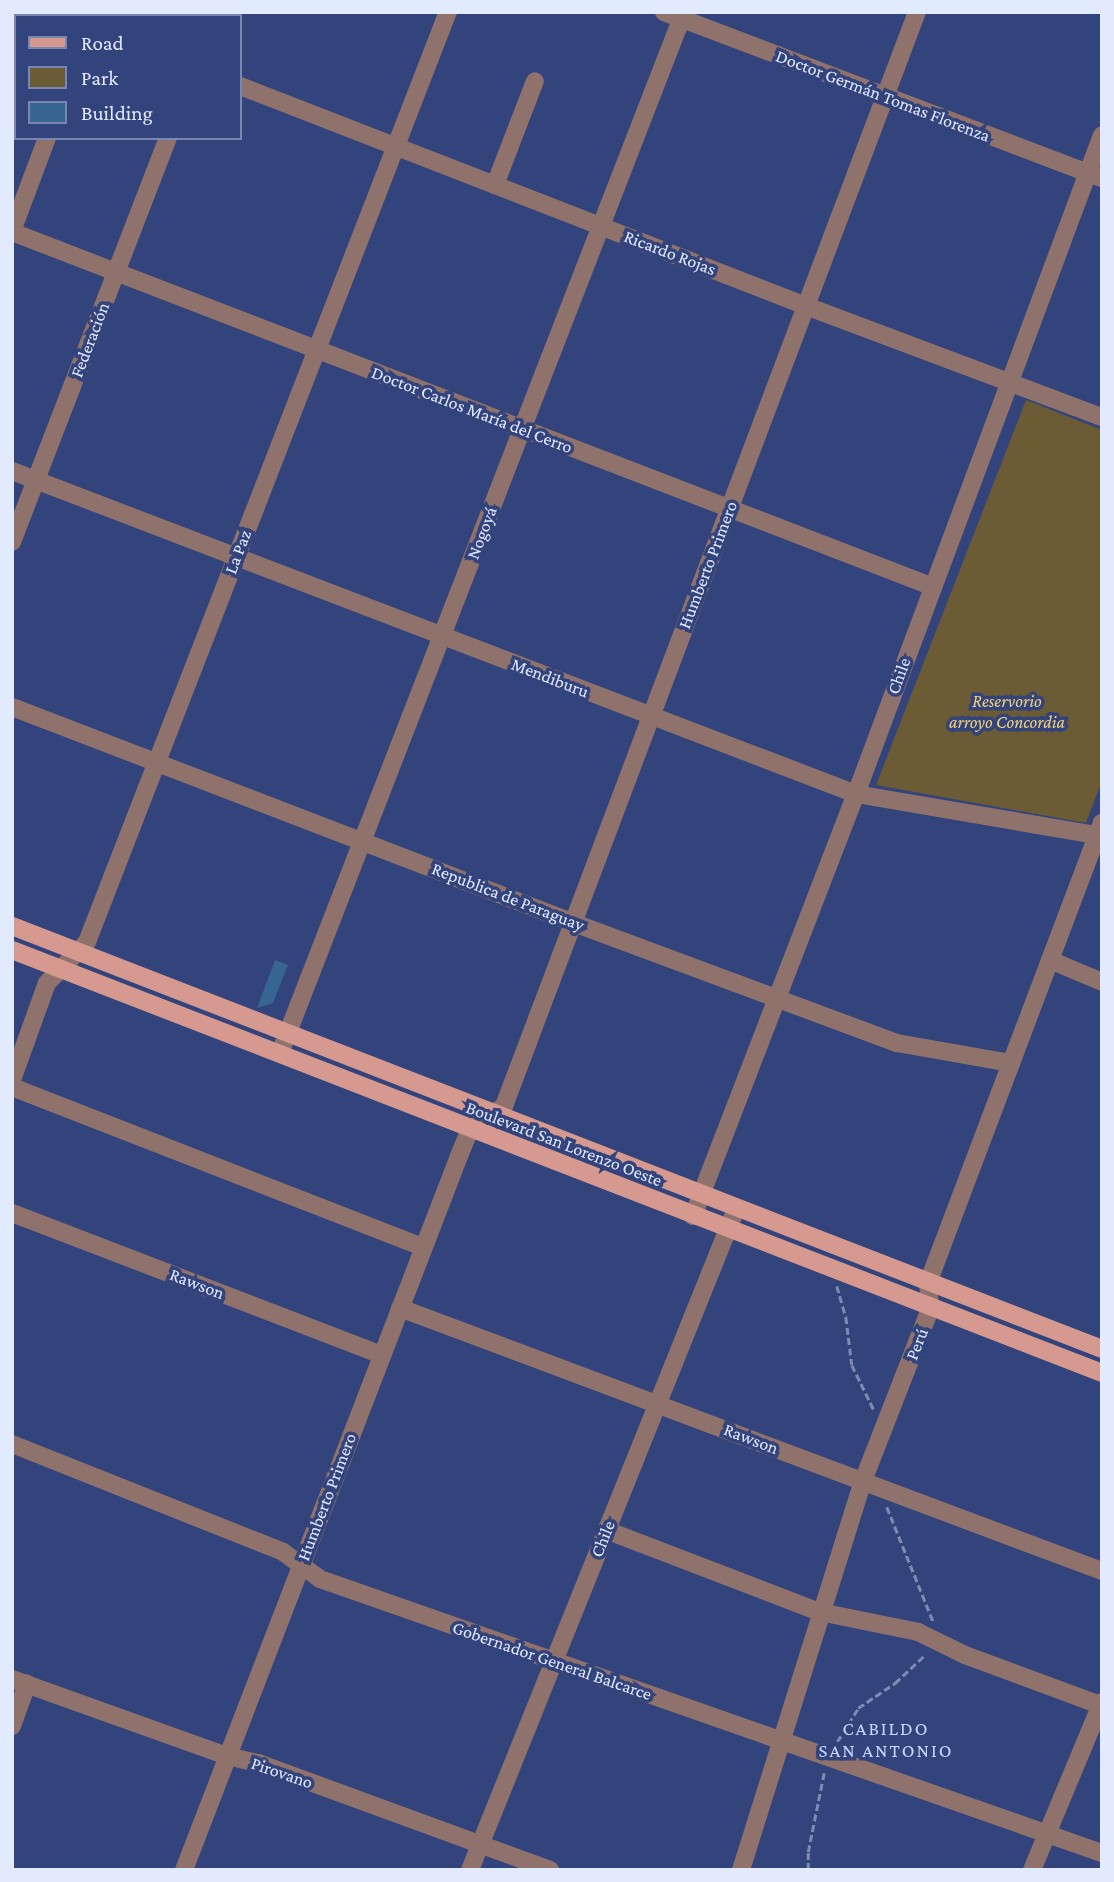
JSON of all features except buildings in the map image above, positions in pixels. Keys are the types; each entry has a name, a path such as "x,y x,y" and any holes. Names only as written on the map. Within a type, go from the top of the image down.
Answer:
{"main road":[{"name":"Boulevard San Lorenzo Oeste","path":"12,926 1102,1349"},
{"name":"Boulevard San Lorenzo Oeste","path":"12,950 728,1231 1102,1373"}],"street":[{"name":"La Paz","path":"12,1080 47,983 87,942 448,12"},
{"name":"Doctor Germán Tomas Florenza","path":"664,12 682,16 1094,176"},
{"name":"Humberto Primero","path":"494,1114 503,1106 574,923 917,12"},
{"name":"Nogoyá","path":"280,1053 682,16"},
{"path":"495,185 536,81"},
{"name":"Ricardo Rojas","path":"242,87 806,306 1102,417"},
{"name":"Chile","path":"693,1216 856,794 931,586 1009,382 1094,176 1102,135"},
{"path":"12,231 46,140"},
{"name":"Federación","path":"12,541 167,140"},
{"name":"Doctor Carlos María del Cerro","path":"12,231 931,586"},
{"name":"Mendiburu","path":"12,471 856,794 1100,831"},
{"name":"Republica de Paraguay","path":"12,707 364,840 574,923 897,1043 1011,1063"},
{"name":"Perú","path":"741,1870 820,1612 871,1485 883,1428 930,1309 928,1283 1100,831"},
{"path":"1050,960 1102,982"},
{"path":"12,1087 423,1247"},
{"path":"470,1130 494,1114"},
{"name":"Humberto Primero","path":"184,1868 470,1130"},
{"name":"Chile","path":"470,1870 736,1209"},
{"name":"Rawson","path":"12,1213 381,1355"},
{"name":"Rawson","path":"400,1308 1102,1571"},
{"name":"Gobernador General Balcarce","path":"12,1444 283,1552 320,1579 1102,1853"},
{"path":"606,1530 820,1612 918,1632 965,1655 1101,1704 1032,1870"},
{"path":"12,1727 20,1681"},
{"name":"Pirovano","path":"20,1681 227,1756 258,1763 550,1870"}],"path":[{"path":"834,1271 846,1317 852,1365 883,1428"},
{"path":"808,1870 808,1852 828,1756 859,1708 895,1684 937,1641 920,1584 871,1485"}],"green space":[{"name":"Reservorio arroyo Concordia","path":"1026,400 1102,430 1102,781 1086,823 876,785"}],"district":[{"name":"CABILDO SAN ANTONIO","path":"886,1740"}]}
